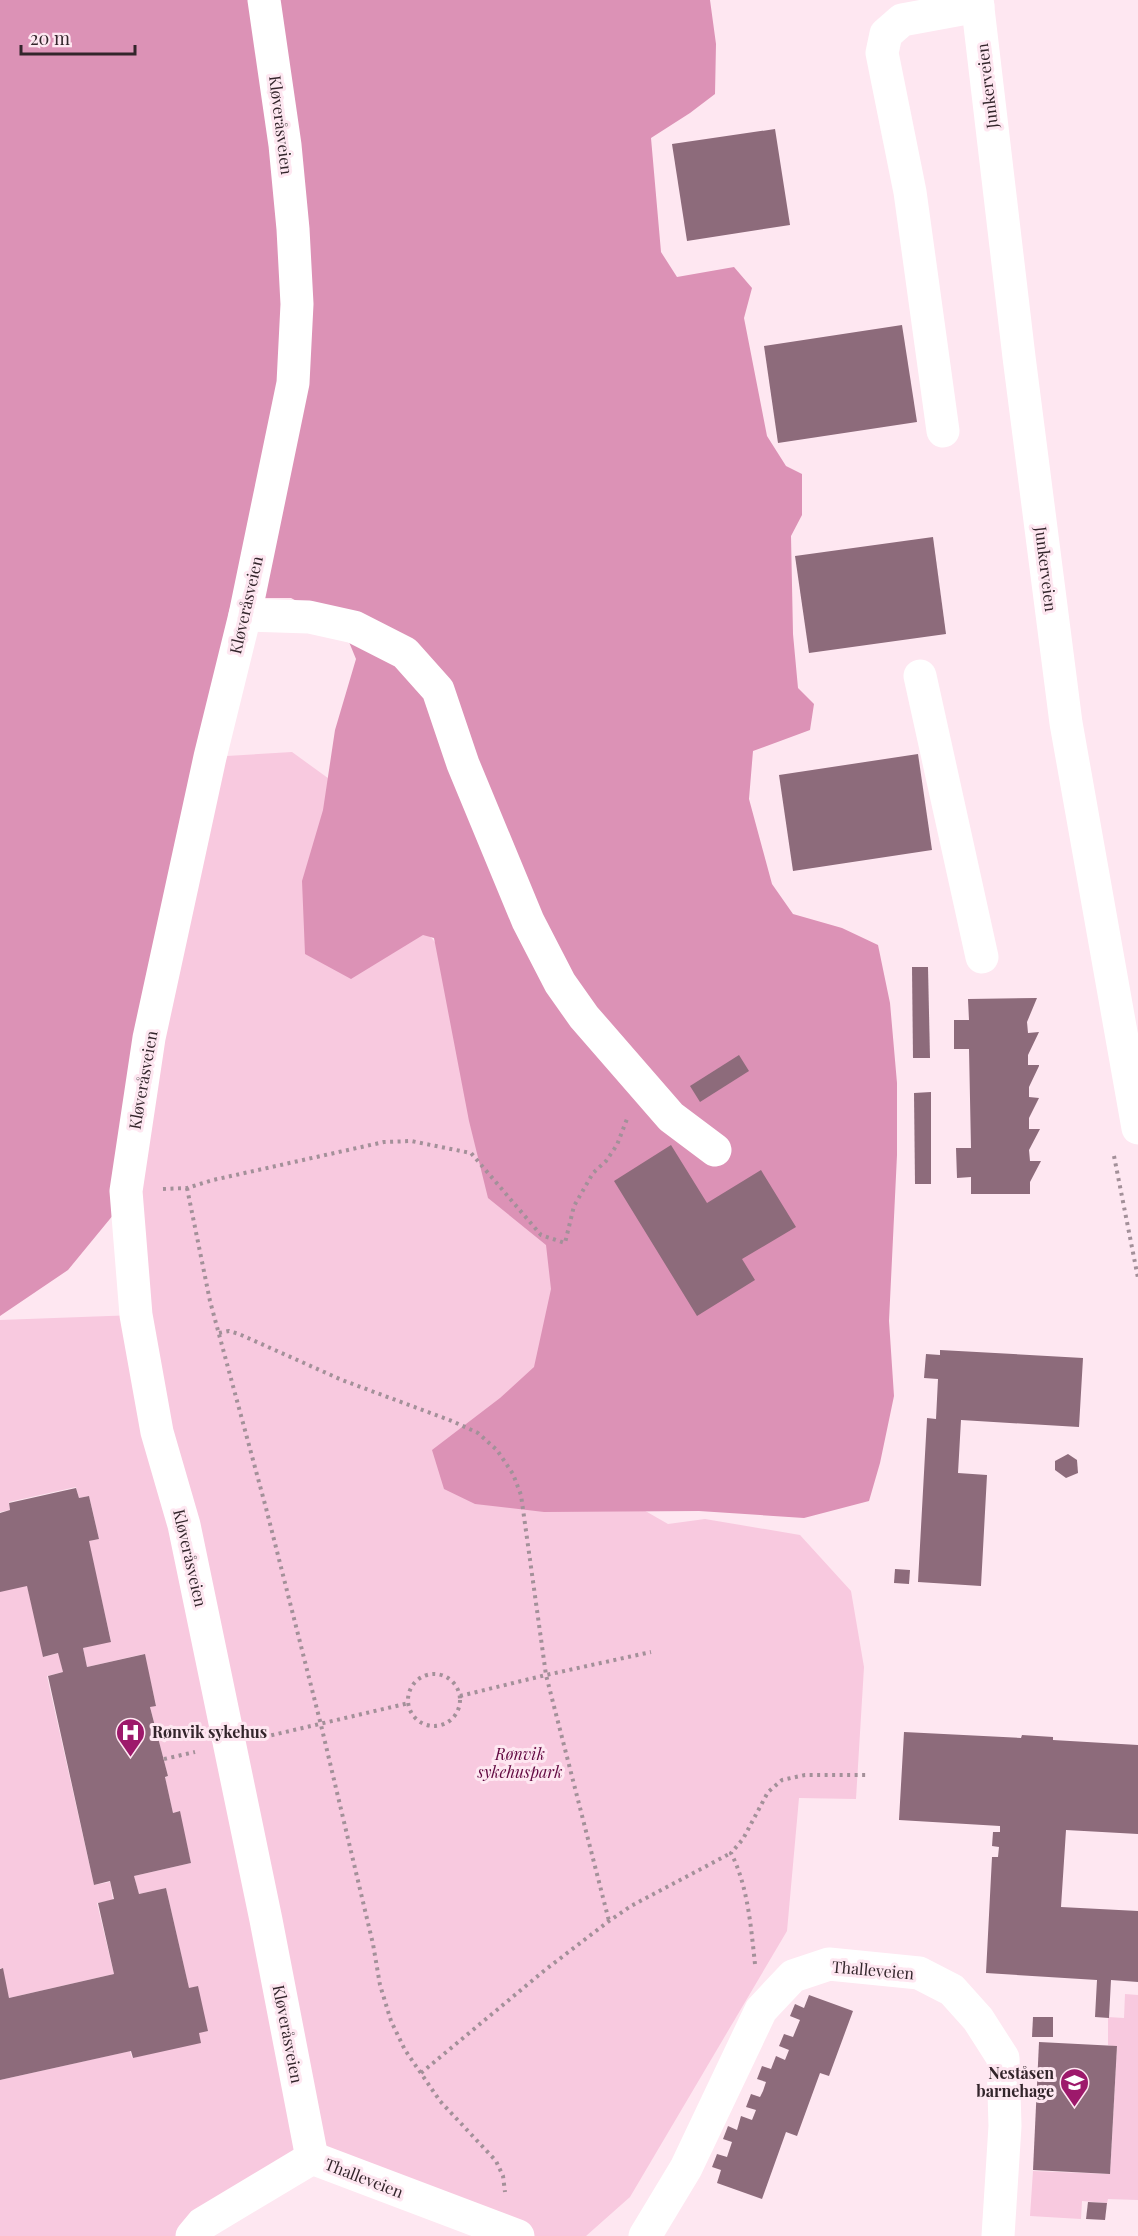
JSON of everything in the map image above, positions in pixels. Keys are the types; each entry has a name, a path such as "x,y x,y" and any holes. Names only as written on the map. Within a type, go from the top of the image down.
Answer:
{"street":[{"name":"Kløveråsveien","path":"264,0 285,145 293,229 297,304 292,382 245,615 210,757 149,1038 126,1191 136,1315 157,1432 184,1525 266,1920 312,2158"},
{"name":"Junkerveien","path":"943,431 910,192 882,53 886,34 902,20 978,3 1019,357 1066,723 1138,1128"},
{"path":"245,615 309,617 354,627 405,653 438,690 463,764 528,921 560,983 584,1017 671,1117 715,1150"},
{"path":"920,676 982,957"},
{"name":"Thalleveien","path":"645,2236 686,2168 761,2010 793,1976 829,1964 920,1973 952,1990 978,2019 1002,2058 1005,2126 998,2236"},
{"name":"Thalleveien","path":"192,2236 202,2224 312,2158 509,2234"}],"path":[{"path":"126,1191 187,1188 213,1180 384,1142 411,1141 471,1153 541,1235 565,1243 574,1206 593,1173 606,1161 617,1145 628,1117"},
{"path":"187,1188 210,1301 321,1725 373,1944 380,1985 391,2021 405,2050 440,2101 496,2161 503,2176 509,2234"},
{"path":"219,1333 230,1331 239,1334 342,1380 478,1433 497,1450 513,1474 521,1495 546,1675 609,1921"},
{"path":"460,1696 651,1652"},
{"path":"426,1675 444,1676 457,1688 460,1696 458,1712 438,1726 422,1723 411,1711 409,1703 412,1686 426,1675"},
{"path":"284,1734 409,1703"},
{"path":"421,2073 609,1921 631,1906 731,1853 743,1839 768,1792 782,1780 805,1775 867,1775"},
{"path":"731,1853 738,1867 751,1927 761,2010"}],"green space":[{"name":"Rønvik sykehuspark","path":"292,752 332,781 429,935 475,990 628,1501 668,1524 705,1519 800,1535 851,1591 864,1667 856,1799 799,1798 787,1931 630,2197 586,2236 518,2236 312,2158 192,2236 0,2236 0,2080 130,2051 132,2058 199,2042 198,1986 189,1989 166,1888 139,1894 134,1876 191,1863 179,1811 173,1813 165,1778 168,1776 150,1707 156,1705 144,1654 87,1667 83,1648 111,1641 88,1541 99,1539 89,1496 79,1498 76,1487 9,1502 10,1510 0,1512 0,1320 136,1315 126,1191 210,757"},
{"path":"27,1585 44,1657 59,1653 63,1672 47,1676 94,1885 110,1882 113,1900 97,1903 114,1974 9,1998 2,1968 0,1968 0,1591"},
{"path":"1125,1994 1138,1995 1138,2200 1108,2199 1107,2203 1082,2201 1081,2219 1030,2216 1033,2171 1110,2174 1117,2047 1108,2045 1108,2017 1124,2018"}],"shaded area":[{"path":"0,0 710,0 716,44 715,94 651,138 661,252 677,277 734,267 752,288 744,318 767,436 786,466 802,474 802,515 791,536 793,634 798,688 814,704 810,730 753,751 749,799 772,884 793,914 842,928 878,945 890,1003 897,1083 897,1155 889,1321 894,1396 880,1463 869,1501 804,1518 699,1511 544,1512 475,1504 444,1489 432,1450 500,1398 534,1367 551,1289 546,1245 488,1198 469,1121 434,938 423,935 351,979 305,954 302,881 323,810 335,730 356,659 342,625 291,598 250,598 123,1203 68,1270 0,1316"}],"building":[{"path":"775,129 790,225 687,241 672,144"},
{"path":"902,325 917,422 778,443 764,346"},
{"path":"933,537 946,634 809,653 795,556"},
{"path":"918,754 932,850 793,871 779,775"},
{"path":"912,967 928,967 930,1058 913,1058"},
{"path":"1037,998 1027,1022 1028,1033 1039,1032 1028,1055 1028,1065 1039,1065 1029,1087 1029,1097 1039,1098 1029,1118 1029,1129 1040,1129 1029,1150 1030,1161 1041,1161 1030,1182 1030,1194 971,1194 971,1177 957,1178 956,1148 971,1148 969,1049 954,1049 954,1020 969,1020 968,999"},
{"path":"739,1055 749,1071 700,1102 690,1086"},
{"path":"931,1092 931,1184 915,1184 914,1093"},
{"path":"671,1145 707,1203 761,1170 796,1227 742,1259 755,1280 697,1316 614,1181"},
{"path":"940,1350 1083,1358 1079,1427 961,1420 958,1473 987,1475 981,1586 918,1582 927,1418 936,1419 938,1379 924,1378 926,1354 940,1355"},
{"path":"1068,1454 1077,1460 1078,1473 1066,1478 1055,1470 1055,1461"},
{"path":"76,1488 79,1498 89,1496 99,1539 89,1541 111,1642 83,1648 87,1667 145,1654 156,1706 150,1707 168,1776 165,1777 173,1813 180,1811 191,1863 134,1876 139,1894 166,1888 189,1988 198,1986 208,2031 199,2033 201,2043 133,2058 131,2051 0,2080 0,1969 3,1968 9,1998 114,1974 98,1903 114,1899 110,1881 94,1885 48,1676 63,1672 58,1653 43,1657 27,1586 0,1592 0,1513 10,1510 9,1503"},
{"path":"895,1569 910,1570 909,1584 894,1583"},
{"path":"904,1732 1021,1738 1022,1735 1053,1737 1053,1740 1138,1745 1138,1834 1066,1830 1061,1907 1138,1911 1138,1982 1111,1980 1109,2018 1095,2017 1097,1980 986,1973 992,1857 998,1857 999,1847 992,1846 993,1832 1000,1832 1000,1826 899,1820"},
{"path":"809,1995 853,2011 829,2076 820,2073 797,2136 786,2132 762,2199 717,2183 721,2170 712,2167 717,2154 727,2157 732,2142 723,2139 728,2126 737,2130 741,2116 752,2120 756,2110 746,2107 751,2094 760,2097 763,2091 766,2082 757,2079 762,2066 771,2069 776,2056 785,2060 789,2050 779,2046 784,2034 793,2037 800,2020 790,2016 795,2004 804,2008"},
{"path":"1033,2017 1053,2017 1053,2037 1032,2037"},
{"path":"1039,2042 1117,2046 1110,2174 1033,2170"},
{"path":"1088,2202 1107,2203 1105,2220 1086,2219"}],"place":[{"name":"Rønvik sykehus","path":"131,1758"},
{"name":"Neståsen barnehage","path":"1075,2108"}]}
